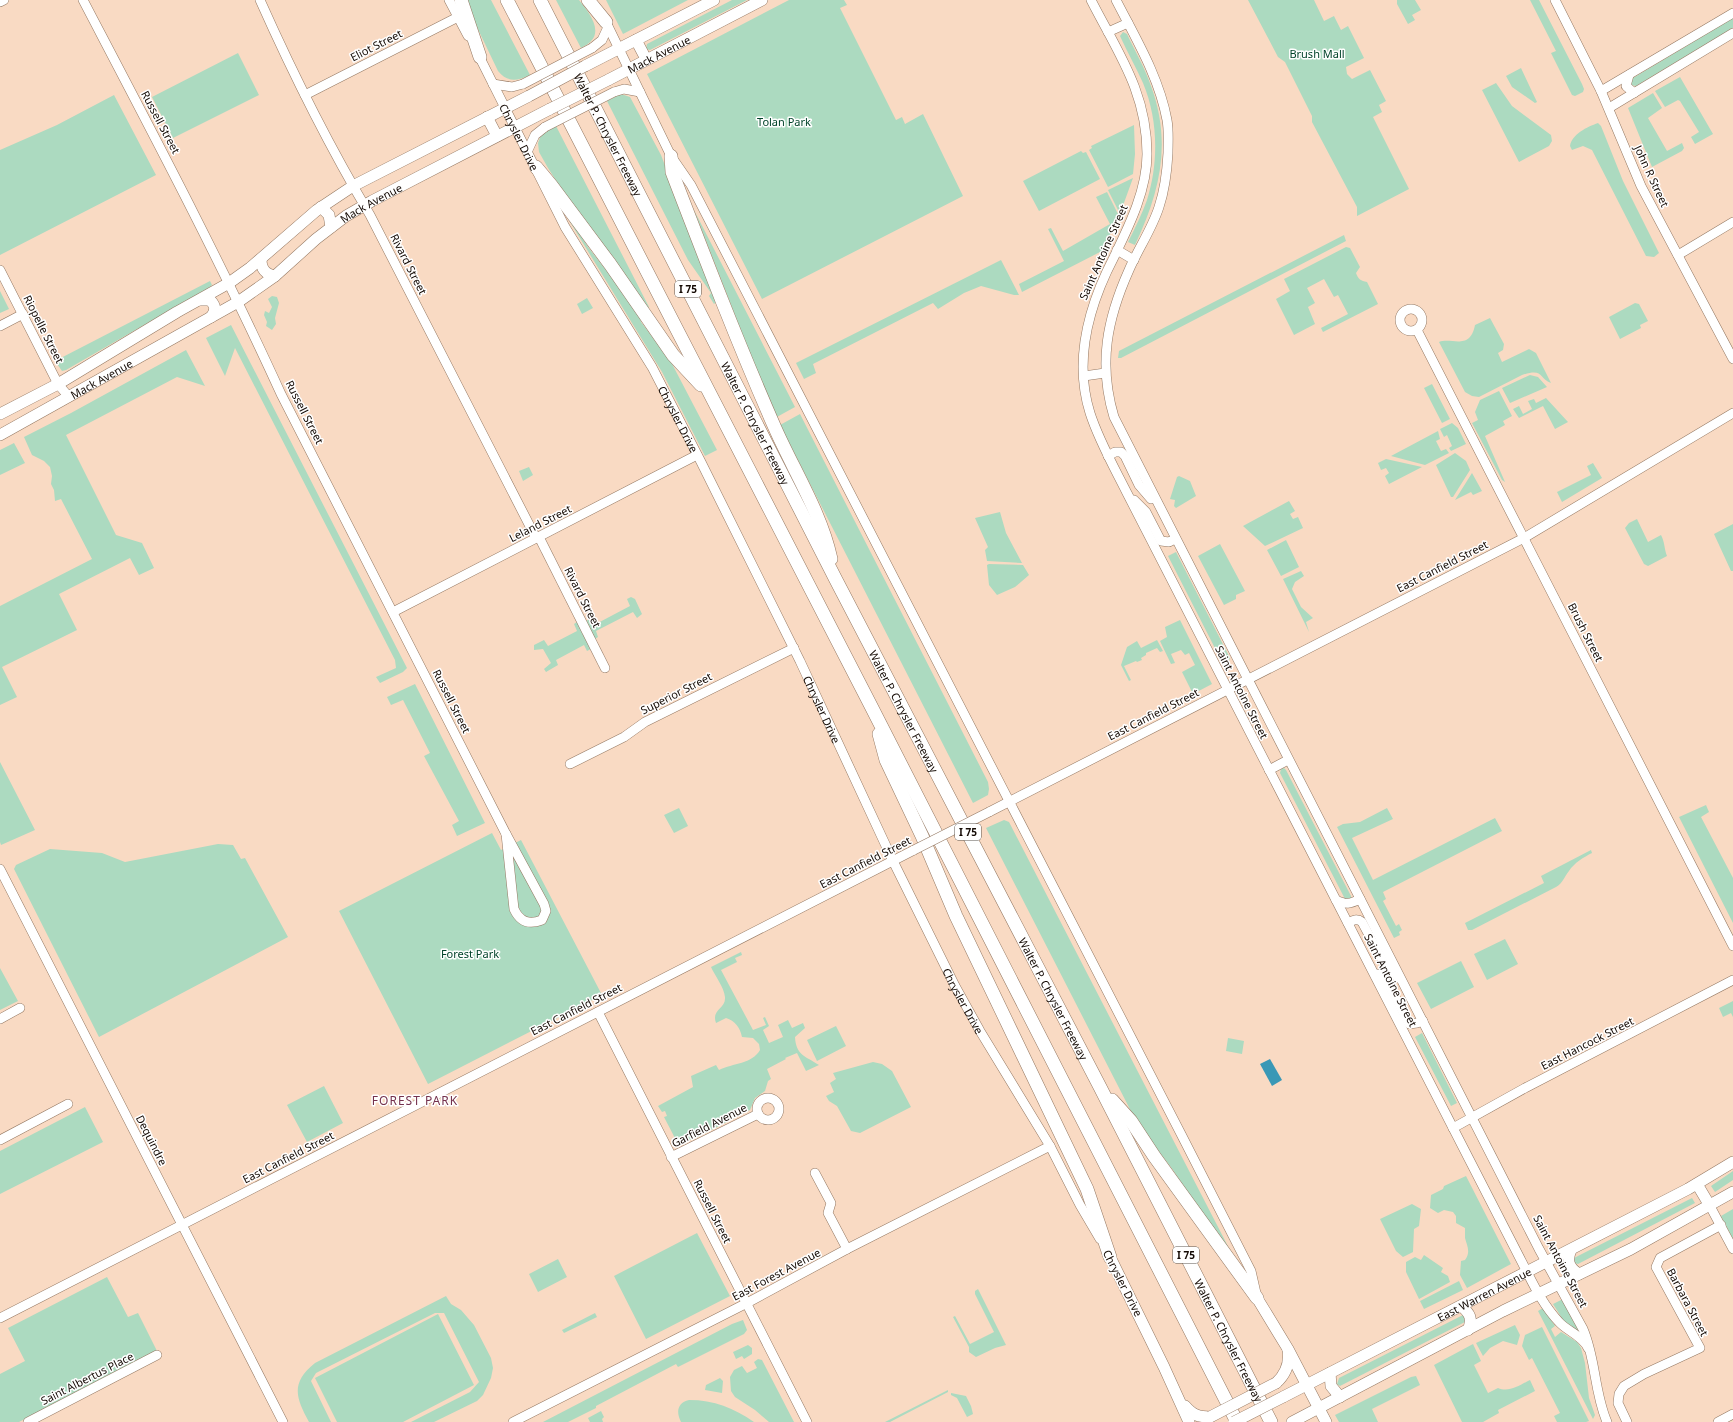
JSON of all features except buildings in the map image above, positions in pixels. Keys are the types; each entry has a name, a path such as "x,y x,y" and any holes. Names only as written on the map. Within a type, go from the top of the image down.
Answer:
{"highway":[{"path":"461,0 480,57"},
{"name":"I 75","path":"507,0 871,706 1235,1422"},
{"name":"Walter P. Chrysler Freeway","path":"540,0 835,578 1100,1087 1271,1422"},
{"path":"588,0 607,24"},
{"path":"671,156 672,172 738,343 775,430 826,537 835,578"},
{"path":"536,167 610,264 673,356 712,397"},
{"path":"871,706 886,760 922,836 956,916 1087,1189 1110,1257"},
{"path":"1100,1087 1131,1121 1154,1156 1257,1298"}],"main road":[{"name":"Mack Avenue","path":"0,414 58,384 229,283 261,259 321,207 353,186 714,0"},
{"name":"Mack Avenue","path":"0,436 238,302 275,276 330,227 364,205 762,0"},
{"path":"636,40 646,59"},
{"path":"487,117 497,136"},
{"path":"321,207 329,216 330,227"},
{"path":"261,259 261,265 264,272 275,276"},
{"path":"200,300 210,300 215,305 215,311 211,317"},
{"name":"East Warren Avenue","path":"1235,1422 1571,1250 1697,1184 1733,1162"},
{"path":"1697,1184 1710,1206"},
{"path":"1294,1421 1710,1206 1733,1192"},
{"path":"1571,1250 1568,1259 1569,1265 1572,1270 1579,1274"},
{"name":"Chrysler Drive","path":"1110,1257 1189,1422"},
{"path":"1257,1298 1288,1349 1326,1422"},
{"path":"1461,1306 1470,1316 1471,1323 1468,1330"},
{"path":"1179,1399 1190,1412 1198,1417 1210,1416 1276,1383 1282,1378 1286,1372 1289,1356 1288,1349"},
{"path":"1330,1373 1331,1386 1340,1397"}],"street":[{"path":"0,2 4,0"},
{"name":"Russell Street","path":"83,0 177,178 229,283 281,394 506,834 544,904 546,911 542,920 525,922 518,917 514,909 506,834"},
{"name":"Rivard Street","path":"260,0 305,95 364,205 605,668"},
{"name":"Chrysler Drive","path":"449,0 528,150 565,227 652,367 794,648 893,861 965,1004 1050,1146 1080,1205 1110,1257"},
{"path":"595,0 671,156 691,185 1251,1271 1257,1298"},
{"name":"Saint Antoine Street","path":"1092,0 1129,71 1140,100 1145,126 1147,167 1138,202 1117,250 1100,283 1087,324 1084,348 1084,376 1090,412 1108,456 1527,1272 1551,1313 1563,1326 1584,1342 1592,1357"},
{"name":"Saint Antoine Street","path":"1116,0 1157,84 1167,120 1168,135 1167,173 1159,208 1134,260 1111,319 1106,343 1105,373 1109,402 1114,417 1247,680 1546,1262 1560,1284 1583,1329 1589,1342 1598,1393 1607,1422"},
{"name":"John R Street","path":"1555,0 1609,108 1641,186 1733,359"},
{"path":"1601,91 1733,13"},
{"name":"Eliot Street","path":"305,95 458,17"},
{"path":"1108,32 1128,23"},
{"path":"493,84 512,87 523,84 592,48 602,40 607,24"},
{"path":"1609,108 1733,33"},
{"path":"1629,75 1626,86 1634,92"},
{"path":"528,150 535,135 545,128 614,92 630,89 640,92"},
{"path":"1678,255 1733,222"},
{"path":"1117,250 1134,260"},
{"name":"Riopelle Street","path":"0,270 58,384 69,397"},
{"path":"0,326 23,314"},
{"name":"Brush Street","path":"1417,330 1733,946"},
{"path":"1084,376 1105,373"},
{"name":"East Canfield Street","path":"0,1318 1524,538 1733,412"},
{"path":"1108,456 1115,452 1121,452 1139,485 1160,509"},
{"name":"Leland Street","path":"393,612 697,455"},
{"path":"1127,493 1146,512 1161,542 1169,542 1175,539"},
{"name":"Superior Street","path":"570,764 624,737 645,722 794,648"},
{"path":"1269,770 1288,760"},
{"name":"Dequindre","path":"0,869 283,1422"},
{"path":"1336,900 1350,905 1360,899"},
{"path":"1348,923 1355,919 1359,919 1362,922 1384,965 1403,983"},
{"path":"1369,964 1390,987 1409,1024 1417,1024 1423,1021"},
{"name":"East Hancock Street","path":"1453,1128 1525,1088 1733,980"},
{"path":"0,1019 20,1008"},
{"name":"Russell Street","path":"598,1012 807,1422"},
{"path":"0,1140 68,1104"},
{"name":"Garfield Avenue","path":"671,1157 758,1114"},
{"name":"East Forest Avenue","path":"513,1422 1050,1146"},
{"path":"815,1173 831,1203 828,1213 847,1249"},
{"path":"1710,1206 1733,1249"},
{"name":"Barbara Street","path":"1627,1422 1618,1403 1619,1394 1624,1386 1630,1381 1700,1348 1656,1267 1660,1258 1721,1225"},
{"name":"Saint Albertus Place","path":"28,1422 157,1355"},
{"path":"1718,1422 1733,1414"}],"green space":[{"path":"467,0 491,0 530,75 521,79 513,80 505,78 498,71 474,21"},
{"path":"556,0 579,0 595,25 594,36 589,43 581,48"},
{"path":"606,0 688,0 623,34"},
{"path":"732,0 747,0 650,50 646,49 647,44"},
{"name":"Tolan Park","path":"789,0 844,0 847,5 840,8 896,120 902,117 905,124 923,114 963,196 762,299 647,74"},
{"name":"Brush Mall","path":"1248,0 1314,0 1324,21 1334,16 1341,30 1348,26 1364,58 1346,67 1347,74 1352,79 1370,70 1386,101 1379,105 1382,112 1373,117 1409,189 1357,216 1357,207 1312,122 1312,116 1285,62 1278,57"},
{"path":"1397,0 1415,0 1421,10 1412,15 1415,20 1408,24 1397,4"},
{"path":"1530,0 1539,0 1582,84 1584,89 1583,92 1575,96 1572,95 1551,53 1556,51"},
{"path":"1733,18 1733,28 1636,86 1631,85 1631,80 1633,78"},
{"path":"1123,32 1127,34 1149,79 1161,127 1162,147 1157,186 1144,225 1135,245 1128,242 1145,205 1151,186 1154,171 1155,141 1152,111 1148,97 1143,83 1120,36"},
{"path":"238,53 259,95 173,138 152,97"},
{"path":"1521,68 1537,102 1535,103 1512,87 1506,76"},
{"path":"1680,77 1713,134 1695,144 1691,137 1699,132 1680,101 1678,100 1665,107 1655,91"},
{"path":"1496,83 1512,106 1551,135 1552,141 1549,146 1519,162 1482,90"},
{"path":"1653,93 1662,108 1648,118 1667,151 1682,143 1684,148 1682,151 1652,167 1628,108"},
{"path":"621,94 630,97 661,155 717,301 714,304 709,296 711,293 688,260 607,101"},
{"path":"114,95 156,175 0,255 0,150 57,125"},
{"path":"1598,123 1601,126 1623,181 1659,253 1654,257 1646,256 1592,150 1583,146 1572,150 1570,146 1571,142 1577,135 1585,129"},
{"path":"1134,125 1135,154 1133,174 1108,187 1089,150 1092,148 1091,146"},
{"path":"556,126 649,307 646,308 566,196 539,152 538,143 541,135"},
{"path":"1081,151 1083,153 1086,152 1100,179 1039,211 1023,181"},
{"path":"1133,178 1121,211 1119,212 1108,190"},
{"path":"1107,192 1119,216 1102,251 1022,292 1019,284 1064,261 1048,229 1051,228 1063,251 1110,224 1096,197"},
{"path":"694,210 795,407 775,418"},
{"path":"572,221 588,247 639,312 641,322 670,360 717,450 705,456 662,372 570,222"},
{"path":"1344,235 1346,241 1121,358 1118,358 1119,351"},
{"path":"1346,247 1350,248 1360,267 1356,273 1358,277 1367,282 1378,304 1323,332 1321,328 1348,314 1338,295 1334,297 1324,279 1307,288 1315,303 1308,307 1315,324 1294,335 1276,299 1290,291 1284,279"},
{"path":"1001,260 1019,295 981,286 964,293 938,309 933,303 813,364 816,373 804,379 796,363"},
{"path":"210,281 212,285 210,287 66,370 62,371 55,361"},
{"path":"0,291 9,309 0,313"},
{"path":"272,296 277,297 279,303 275,318 276,324 272,330 266,326 267,322 264,315 265,311 269,313 272,307 268,299"},
{"path":"587,298 593,308 582,314 577,304"},
{"path":"1635,303 1639,304 1648,321 1640,325 1641,328 1620,339 1609,317"},
{"path":"1490,318 1504,344 1503,350 1498,353 1502,362 1529,349 1536,353 1551,383 1540,374 1529,373 1522,375 1479,397 1472,396 1465,392 1439,342 1465,340 1473,333 1475,325"},
{"path":"231,325 407,668 403,672 380,683 376,677 396,668 395,660 235,348 225,376 206,338"},
{"path":"186,350 205,386 177,377 66,435 116,535 142,543 154,568 139,575 130,558 59,594 77,630 2,667 17,697 0,705 0,606 92,559 61,499 55,501 54,490 51,484 52,476 50,467 44,461 32,455 24,437"},
{"path":"1530,375 1538,377 1547,387 1510,403 1502,388"},
{"path":"1432,384 1450,419 1442,423 1424,388"},
{"path":"1499,391 1512,416 1503,421 1505,425 1485,436 1505,482 1502,480 1472,423 1478,420 1475,412 1480,400"},
{"path":"1546,398 1568,422 1555,429 1543,406 1519,418 1513,409 1519,406 1523,414 1532,409 1528,401 1534,399 1536,403"},
{"path":"800,414 988,782 988,795 973,803 780,425"},
{"path":"1452,423 1458,428 1466,444 1451,451 1449,448 1452,446 1447,435 1444,437 1440,429"},
{"path":"1438,431 1440,439 1436,441 1441,451 1446,449 1449,453 1425,465 1391,456"},
{"path":"14,443 25,463 0,475 0,450"},
{"path":"1455,453 1466,461 1470,470 1453,497 1451,497 1436,465"},
{"path":"1386,459 1422,467 1389,484 1385,476 1389,473 1386,468 1381,470 1378,463"},
{"path":"1593,463 1602,478 1562,502 1557,492 1591,475 1587,466"},
{"path":"529,467 533,475 523,481 519,471"},
{"path":"1472,473 1482,491 1473,495 1471,492 1455,500"},
{"path":"1179,476 1190,481 1196,496 1176,508 1174,506 1175,500 1170,499 1177,477"},
{"path":"1289,501 1295,511 1290,514 1293,519 1298,517 1303,528 1265,546 1243,526"},
{"path":"1000,512 1006,533 1022,563 987,561 985,550 988,547 975,518"},
{"path":"1637,519 1648,542 1661,535 1667,556 1648,566 1644,564 1625,528 1629,523"},
{"path":"1733,524 1733,571 1731,571 1714,534"},
{"path":"1286,540 1299,567 1281,576 1267,550"},
{"path":"1220,544 1245,591 1236,595 1236,599 1224,605 1198,556"},
{"path":"1176,552 1230,658 1228,662 1224,663 1221,660 1168,556"},
{"path":"987,565 1023,565 1029,575 1015,587 997,595 989,585"},
{"path":"1301,571 1304,576 1295,582 1292,589 1301,607 1313,618 1306,622 1309,632 1283,579"},
{"path":"631,597 635,599 642,614 637,618 633,612 596,631 598,637 595,639 586,621 590,619 594,625 630,606 627,599"},
{"path":"1180,620 1212,684 1193,694 1182,672 1195,665 1189,653 1185,655 1181,650 1171,654 1175,663 1171,664 1160,641 1167,637 1165,627"},
{"path":"577,622 591,649 587,651 584,645 556,660 558,665 546,672 544,669 551,663 543,649 534,650 534,645 544,640 548,646 577,631 574,624"},
{"path":"1157,640 1163,651 1160,652 1157,648 1146,653 1146,655 1141,658 1142,660 1124,666 1131,680 1129,681 1121,665 1127,647 1137,641 1141,648"},
{"path":"415,684 485,823 457,836 452,825 459,821 424,756 430,753 403,700 391,705 387,697"},
{"path":"0,762 35,830 1,845 0,842"},
{"path":"1284,768 1351,896 1351,899 1345,899 1280,773 1281,769"},
{"path":"1706,805 1709,812 1701,817 1733,878 1733,923 1679,817"},
{"path":"679,808 688,826 674,833 664,815"},
{"path":"1387,808 1393,819 1352,838 1373,880 1495,818 1502,831 1383,892 1386,899 1383,901 1396,926 1399,924 1402,930 1399,932 1400,935 1394,938 1337,827 1343,824 1360,822"},
{"path":"1004,820 1009,822 1233,1256 1210,1229 1173,1170 1137,1123 986,828"},
{"name":"Forest Park","path":"492,833 501,850 521,840 602,995 428,1084 339,911"},
{"path":"218,844 233,845 241,859 245,858 288,937 99,1037 14,869 16,865 50,849 102,853 125,862"},
{"path":"1591,850 1592,853 1574,865 1562,882 1556,887 1472,930 1468,930 1465,923 1544,883 1541,876"},
{"path":"1505,939 1518,964 1487,980 1474,954"},
{"path":"741,952 742,955 735,958 737,962 721,970 753,1030 766,1025 763,1018 765,1017 769,1026 763,1030 769,1043 783,1037 778,1025 788,1020 792,1028 803,1023 805,1028 795,1037 797,1048 802,1054 819,1065 806,1071 797,1053 785,1058 786,1059 767,1069 771,1079 768,1081 765,1091 755,1098 750,1110 698,1137 678,1144 664,1117 667,1116 665,1111 662,1112 658,1106 693,1087 691,1076 716,1065 719,1070 747,1061 757,1055 760,1050 759,1044 753,1038 742,1037 740,1030 732,1021 726,1018 716,1023 715,1018 715,1015 725,1001 725,997 721,985 711,967"},
{"path":"1461,961 1474,987 1431,1009 1417,983"},
{"path":"0,968 18,1001 0,1010"},
{"path":"1733,1001 1733,1017 1731,1013 1723,1017 1719,1008"},
{"path":"836,1026 846,1046 817,1061 807,1040"},
{"path":"1422,1033 1457,1103 1451,1106 1415,1037"},
{"path":"1228,1038 1244,1041 1242,1054 1226,1051"},
{"path":"873,1062 882,1064 892,1071 911,1107 860,1133 851,1131 837,1106 829,1101 826,1096 834,1092 830,1083 836,1079 833,1073"},
{"path":"324,1086 343,1123 307,1142 287,1105"},
{"path":"85,1107 103,1142 0,1194 0,1151"},
{"path":"1733,1171 1733,1180 1715,1192 1711,1186"},
{"path":"1466,1176 1511,1264 1467,1288 1460,1275 1461,1261 1465,1260 1468,1254 1465,1228 1456,1223 1456,1216 1453,1212 1444,1210 1438,1213 1430,1208 1431,1195 1443,1189 1444,1186"},
{"path":"1692,1198 1695,1203 1578,1264 1574,1263 1574,1258"},
{"path":"1412,1204 1421,1209 1419,1226 1414,1229 1413,1252 1403,1257 1396,1251 1380,1219"},
{"path":"1733,1209 1733,1239 1721,1216"},
{"path":"697,1233 730,1296 646,1339 614,1276"},
{"path":"1424,1255 1443,1268 1441,1272 1448,1276 1450,1282 1419,1299 1406,1272 1406,1262 1415,1257 1421,1260"},
{"path":"558,1259 567,1277 538,1292 529,1274"},
{"path":"107,1277 128,1317 138,1313 157,1351 19,1422 0,1422 0,1374 25,1361 8,1328"},
{"path":"1459,1281 1463,1290 1424,1309 1420,1301"},
{"path":"978,1289 1006,1345 995,1348 976,1357 969,1352 969,1347 953,1317 955,1316 970,1344 994,1332 975,1294 975,1291"},
{"path":"446,1296 451,1304 461,1310 474,1325 491,1358 493,1368 491,1378 483,1395 477,1401 434,1422 411,1422 470,1392 479,1382 444,1313 435,1313 316,1373 311,1381 331,1422 309,1422 301,1405 298,1391 302,1377 307,1370 315,1363"},
{"path":"1563,1299 1578,1331 1565,1323 1553,1304"},
{"path":"1543,1308 1555,1326 1551,1329 1555,1337 1561,1332 1577,1342 1581,1348 1585,1363 1589,1398 1595,1415 1593,1419 1538,1311"},
{"path":"595,1313 597,1317 564,1333 562,1330"},
{"path":"438,1314 474,1385 403,1422 337,1422 315,1378"},
{"path":"1463,1315 1467,1316 1465,1322 1340,1386 1337,1384 1339,1378"},
{"path":"743,1320 747,1330 744,1334 678,1367 676,1364 568,1422 543,1422 732,1324"},
{"path":"1515,1325 1520,1335 1517,1345 1503,1341 1490,1348 1483,1356 1476,1343"},
{"path":"1542,1327 1589,1421 1557,1422 1554,1416 1560,1413 1532,1358 1529,1360 1522,1346 1525,1335"},
{"path":"1473,1344 1481,1361 1474,1365 1488,1393 1498,1388 1506,1390 1514,1388 1530,1380 1535,1391 1498,1410 1499,1413 1483,1422 1462,1422 1434,1365"},
{"path":"748,1345 752,1348 752,1354 744,1359 742,1356 736,1359 733,1352"},
{"path":"758,1359 762,1360 794,1422 769,1422 755,1410 735,1397 731,1391 730,1377 734,1370 742,1366 747,1373 757,1368 754,1362"},
{"path":"1416,1376 1420,1385 1372,1409 1378,1422 1339,1422 1335,1415 1411,1377"},
{"path":"720,1378 723,1381 722,1393 705,1390 706,1385"},
{"path":"948,1390 948,1392 890,1422 885,1422"},
{"path":"951,1393 966,1396 973,1414 967,1417 957,1398 951,1395"},
{"path":"689,1400 715,1403 731,1409 754,1422 681,1422 678,1415 679,1408 682,1403"},
{"path":"601,1411 604,1417 602,1419 603,1422 590,1422 588,1418"}],"water":[{"path":"1270,1059 1282,1080 1272,1086 1260,1064"}],"district":[{"name":"FOREST PARK","path":"415,1100"}]}
